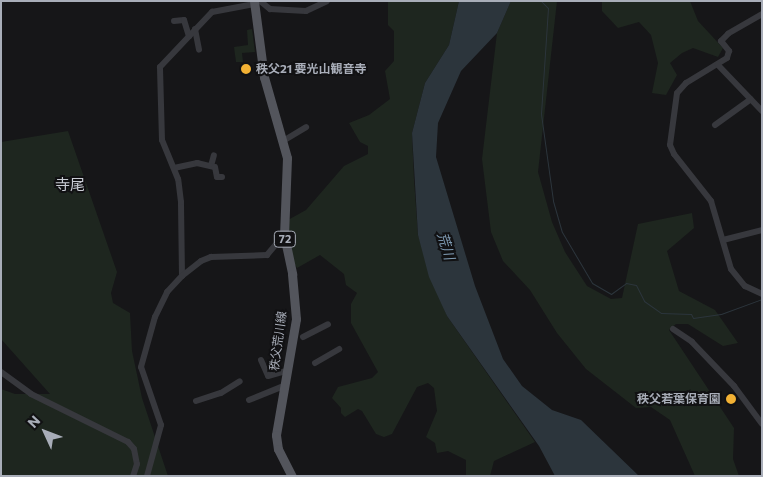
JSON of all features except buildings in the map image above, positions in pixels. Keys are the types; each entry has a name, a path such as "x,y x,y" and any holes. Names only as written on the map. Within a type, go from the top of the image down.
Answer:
{"main road":[{"name":"秩父荒川線","path":"256,2 264,77 283,141 288,174 284,234 292,274 296,319 276,435 278,449 292,476"}],"street":[{"path":"182,276 181,202 174,168 162,140 160,72 163,63 206,16 220,8 256,2 270,9 306,11 328,1"},
{"path":"762,14 722,41 729,55 718,65 689,81 677,93 670,145 674,154 712,201 730,269 745,286 762,294"},
{"path":"174,21 184,20 189,36"},
{"path":"195,29 199,50"},
{"path":"718,65 762,111"},
{"path":"715,125 751,99"},
{"path":"283,141 306,127"},
{"path":"210,166 214,155"},
{"path":"174,168 197,163 215,167 217,177 222,178"},
{"path":"723,240 762,230"},
{"path":"147,476 161,425 140,366 155,316 167,292 182,276 211,257 267,255 284,234"},
{"path":"303,337 328,324"},
{"path":"673,329 692,342 734,386 762,424"},
{"path":"315,363 339,349"},
{"path":"261,360 268,376 286,371"},
{"path":"1,372 31,394 128,442 134,449 137,464 133,476"},
{"path":"196,400 221,393 240,381"},
{"path":"249,400 283,386"}],"shaded area":[{"path":"388,1 459,1 449,45 425,83 412,133 414,180 418,235 447,316 535,442 494,461 490,476 466,476 466,460 448,451 437,453 435,443 426,437 437,411 434,388 428,383 417,387 392,434 384,437 376,434 362,411 358,409 345,417 341,413 341,408 332,398 338,387 372,378 378,372 351,323 351,304 357,293 346,285 344,274 320,255 297,268 292,260 288,220 306,210 344,166 368,154 368,146 360,142 349,123 369,115 390,99 385,71 394,61 394,31 388,25"},
{"path":"511,1 557,1 538,172 552,222 565,252 587,286 611,299 622,298 638,224 692,213 694,228 667,251 679,291 715,310 738,343 723,346 688,324 676,324 669,330 734,428 733,459 739,476 695,476 670,420 651,407 636,408 586,369 557,333 530,290 503,261 491,232 482,159 497,33"},
{"path":"602,1 690,1 698,21 723,48 718,57 693,48 682,53 670,63 677,75 666,95 652,93 658,63 651,35 639,22 618,28 602,11"},
{"path":"252,29 255,52 242,53 243,62 236,62 234,47 248,45 247,30"},
{"path":"68,131 117,272 111,293 113,303 130,313 132,351 142,398 168,476 1,476 1,389 15,394 50,394 1,339 1,142"}],"water":[{"name":"荒川","path":"459,1 511,1 497,33 461,71 438,123 436,157 475,286 503,359 522,386 552,410 581,420 639,476 555,476 539,446 447,316 429,277 418,235 412,133 425,83 449,45"}],"waterway":[{"path":"541,1 548,8 541,114 553,201 562,232 592,283 611,294 626,283 636,285 644,301 661,313 691,314 693,318 721,314 762,299"}],"place":[{"name":"秩父21 要光山観音寺","path":"246,69"},
{"name":"秩父若葉保育園","path":"731,399"}],"district":[{"name":"寺尾","path":"70,185"}]}
